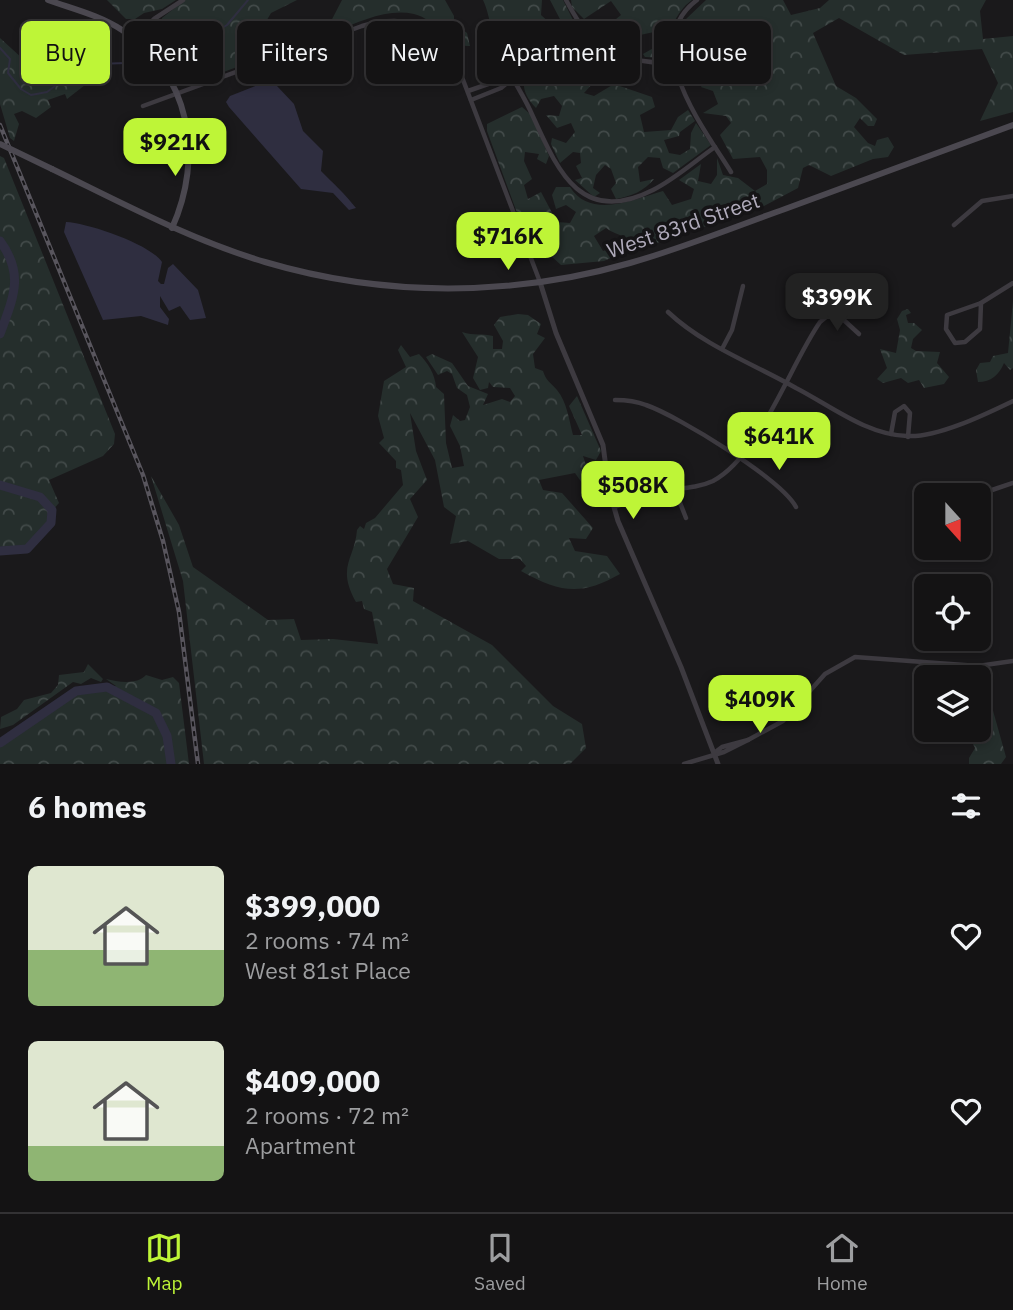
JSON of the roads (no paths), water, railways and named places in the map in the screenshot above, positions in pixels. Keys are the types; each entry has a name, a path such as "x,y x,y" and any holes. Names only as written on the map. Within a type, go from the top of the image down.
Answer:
{"main road":[{"path":"48,0 106,21 124,32"},
{"path":"172,84 189,132 190,164 186,192 172,228"},
{"name":"West 83rd Street","path":"0,144 172,228 267,263 356,282 457,288 540,282 653,257 1013,125"}],"street":[{"path":"152,21 183,0"},
{"path":"566,0 577,21"},
{"path":"679,21 697,0"},
{"path":"143,106 362,26 392,19 420,24 439,36 452,54 468,91 540,282 556,334 603,445 615,507 718,764"},
{"path":"468,91 488,84"},
{"path":"471,100 501,89 504,84"},
{"path":"516,84 560,171 580,192 592,199 617,201 653,190 715,147"},
{"path":"682,84 693,109 731,172"},
{"path":"954,225 982,201 1013,196"},
{"path":"981,303 979,329 965,342 955,343 946,329 947,315 981,303 1013,283"},
{"path":"722,349 732,330 743,286"},
{"path":"615,507 714,480 738,458 786,382 812,334 834,311 873,290"},
{"path":"834,311 859,334"},
{"path":"668,313 682,326 722,349 853,420 891,434 908,437 931,433 1013,401"},
{"path":"615,401 649,405 706,437 773,483 796,507"},
{"path":"891,434 895,412 904,406 910,413 908,437"},
{"path":"991,491 1013,483"},
{"path":"675,490 685,518"},
{"path":"684,764 733,749 783,721 825,674 855,657 864,655 978,666 1013,661"}],"water":[{"path":"258,85 277,86 294,104 303,131 323,151 321,171 356,208 349,210 333,193 301,189 229,107 226,102 230,96"},
{"path":"66,222 103,230 145,248 162,262 158,281 161,284 164,284 168,268 173,264 198,290 206,318 190,320 180,306 169,311 160,296 160,307 169,319 168,325 141,316 103,320 64,232"}],"waterway":[{"path":"223,28 248,0"},
{"path":"0,48 10,59 8,73 21,89 31,95 47,92 79,68 124,63"},
{"path":"0,241 8,253 14,276 12,298 0,334"},
{"path":"0,485 40,497 52,510 51,523 27,549 0,551"},
{"path":"0,743 76,691 107,687 156,713 167,736 171,764"}],"railway":[{"path":"0,125 143,475 163,541 179,612 198,764"}]}
